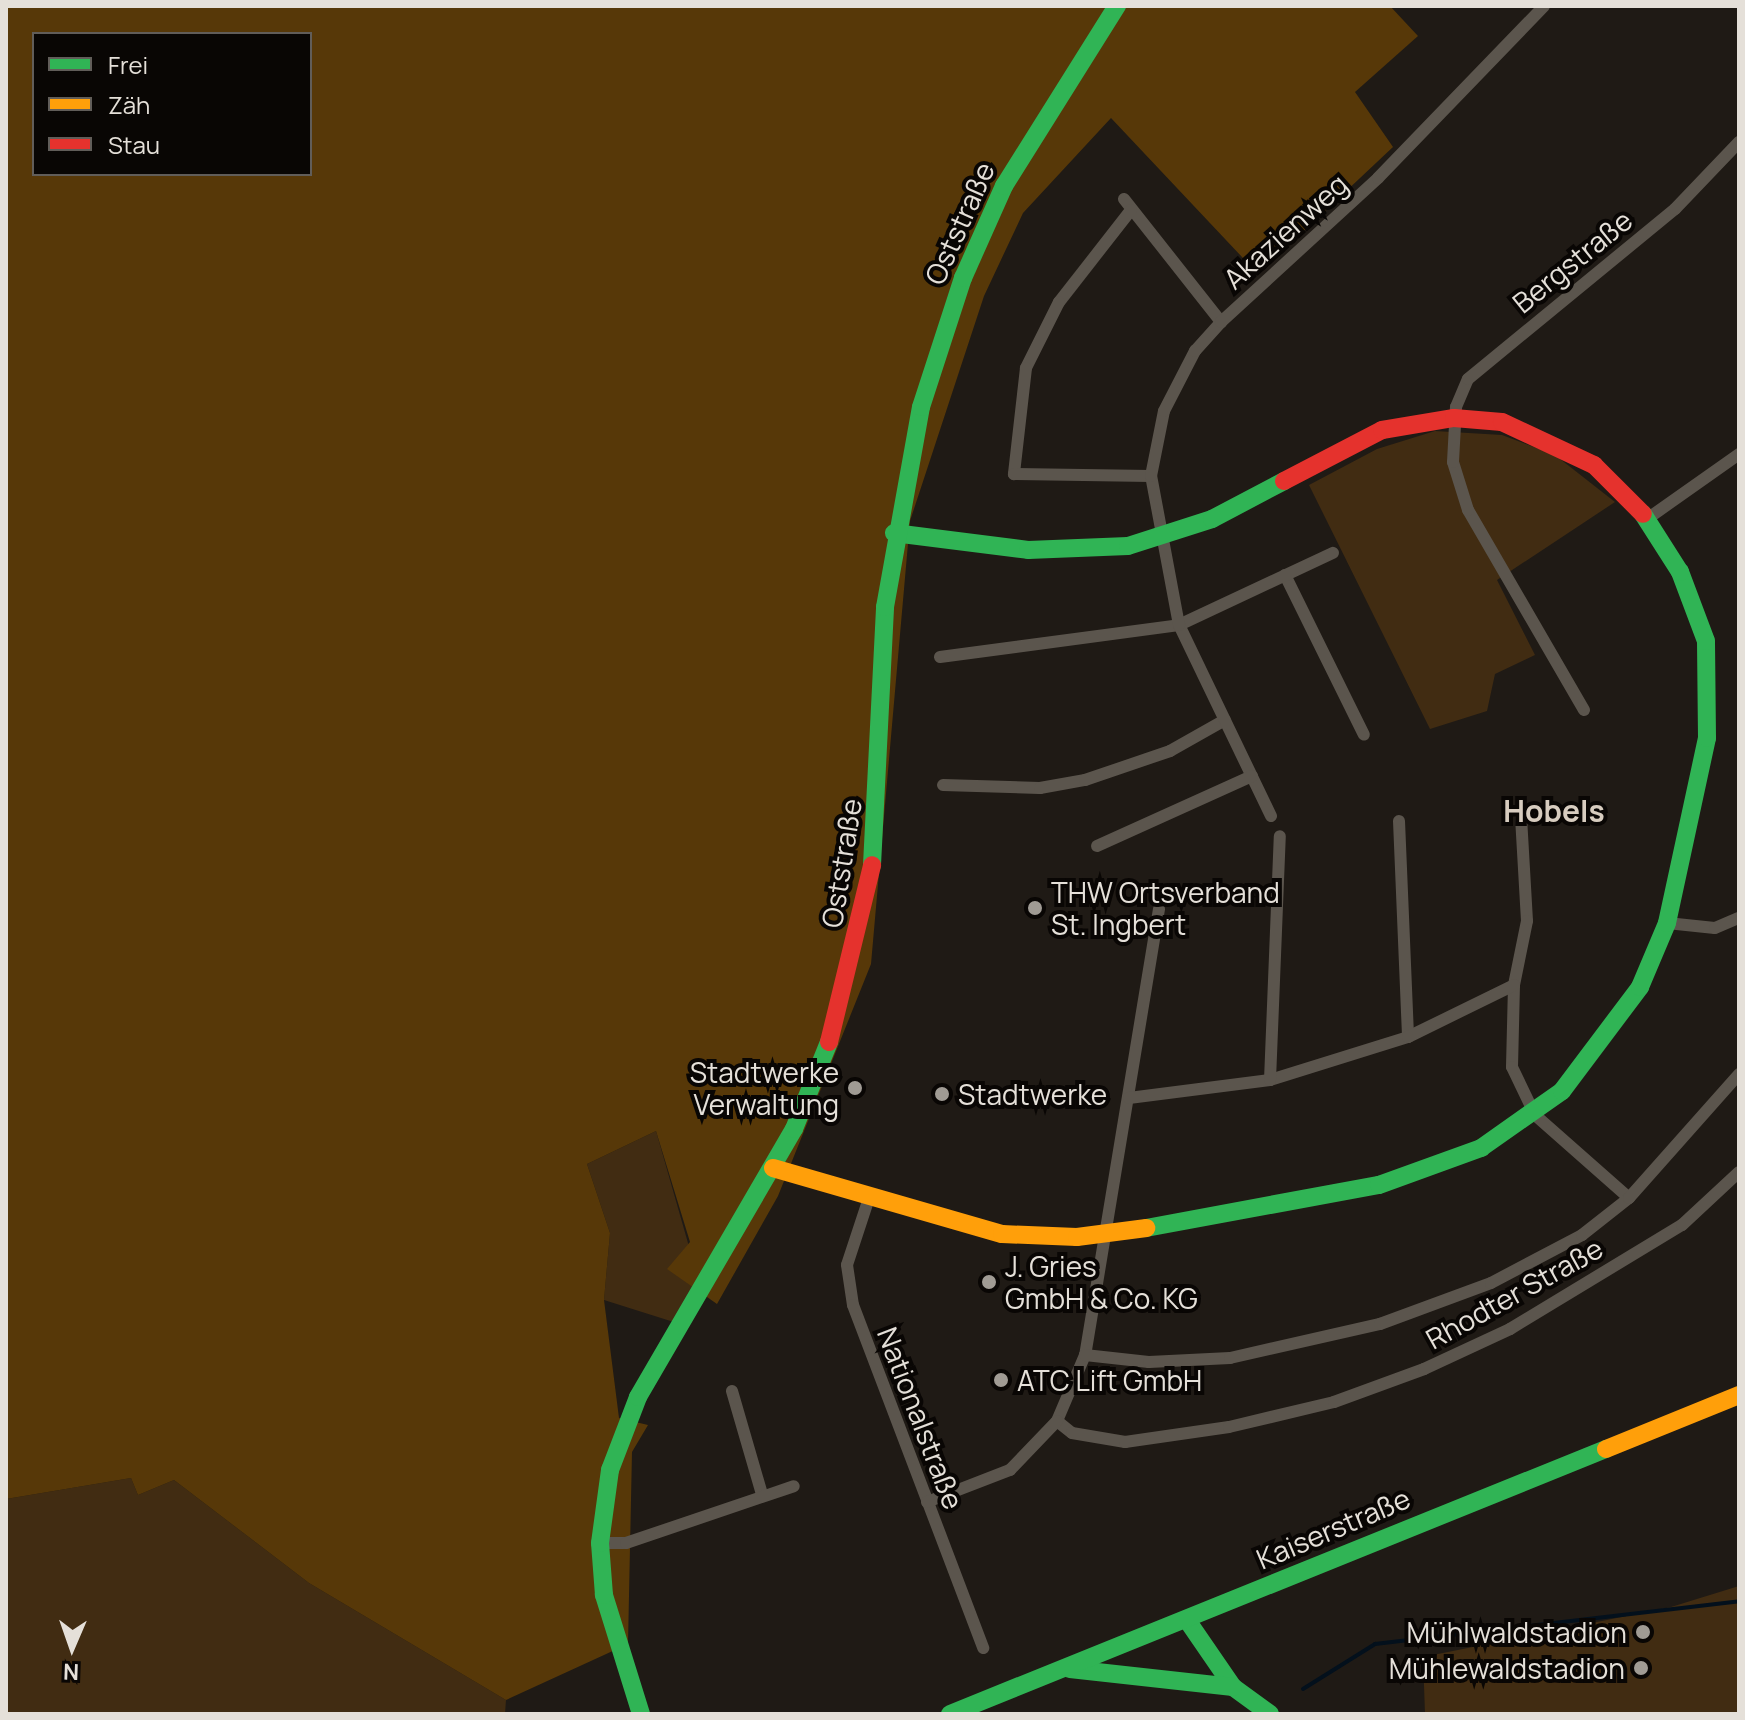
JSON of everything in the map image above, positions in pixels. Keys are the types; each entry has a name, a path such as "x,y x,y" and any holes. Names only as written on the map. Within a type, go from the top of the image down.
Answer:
{"main road":[{"name":"Oststraße","path":"641,1714 610,1629 600,1543 610,1470 638,1397 773,1168 827,1050 866,901 894,533 921,407 981,233 1030,137 1117,6"},
{"path":"773,1168 868,1201 1002,1234 1105,1236 1379,1185 1481,1148 1535,1115 1620,1020 1667,923 1712,687 1691,598 1647,519 1569,448 1502,422 1454,418 1382,430 1212,519 1159,538 1063,552 894,533"},
{"name":"Kaiserstraße","path":"950,1714 1739,1395"},
{"path":"1187,1620 1239,1691 1270,1714"},
{"path":"1060,1669 1239,1691"}],"street":[{"name":"Akazienweg","path":"1271,816 1179,625 1159,538 1151,476 1164,411 1195,351 1221,322 1378,178 1544,6"},
{"name":"Bergstraße","path":"1584,710 1468,510 1453,462 1454,418 1468,379 1734,156 1739,142"},
{"path":"1151,476 1014,474 1026,368 1059,302 1128,205 1221,322"},
{"path":"1647,519 1739,454"},
{"path":"940,657 1179,625 1333,553"},
{"path":"1285,575 1364,735"},
{"path":"943,785 1040,788 1085,780 1170,751 1225,720"},
{"path":"1097,846 1252,776"},
{"path":"1521,817 1527,921 1514,985 1512,1067 1535,1115 1629,1198"},
{"path":"1399,821 1408,1037"},
{"path":"1270,1080 1280,836"},
{"path":"927,1502 1010,1470 1057,1421 1085,1355 1159,909"},
{"path":"1667,923 1715,928 1739,918"},
{"path":"1129,1098 1270,1080 1408,1037 1514,985"},
{"path":"1085,1355 1230,1358 1380,1324 1491,1283 1582,1235 1629,1198 1739,1074"},
{"name":"Rhodter Straße","path":"1057,1421 1072,1433 1125,1442 1334,1402 1424,1369 1510,1329 1682,1225 1739,1172"},
{"name":"Nationalstraße","path":"868,1201 847,1265 853,1305 983,1648"},
{"path":"732,1391 762,1494"},
{"path":"600,1543 636,1540 762,1494 794,1486"}],"shaded area":[{"path":"6,6 1390,6 1418,36 1355,92 1393,147 1258,274 1111,118 1023,213 984,296 910,521 871,964 778,1196 717,1304 667,1269 690,1242 656,1131 587,1164 610,1233 604,1300 619,1418 648,1425 632,1452 628,1644 506,1700 309,1583 174,1480 138,1495 131,1478 6,1499"},
{"path":"1435,431 1502,435 1555,455 1615,502 1497,580 1535,655 1495,674 1487,711 1430,729 1309,485 1377,449"},
{"path":"656,1131 702,1292 680,1324 604,1300 610,1233 587,1164"},
{"path":"131,1478 138,1495 174,1480 309,1583 506,1700 505,1714 6,1714 6,1499"},
{"name":"Mühlwaldstadion","path":"1739,1586 1739,1714 1425,1714 1423,1657 1671,1607"}],"waterway":[{"path":"1303,1689 1375,1644 1739,1601"}],"traffic: fast":[{"path":"872,865 885,607 921,407 963,278 1004,186 1117,6"},
{"path":"894,533 1028,550 1128,546 1212,519 1284,481"},
{"path":"1146,1228 1379,1185 1481,1148 1562,1091 1640,987 1667,923 1707,738 1706,641 1680,572 1643,514"},
{"path":"641,1714 604,1595 600,1543 610,1470 638,1397 794,1129 829,1042"},
{"path":"950,1714 1606,1449"},
{"path":"1187,1620 1233,1687 1270,1714"},
{"path":"1070,1669 1233,1687"}],"traffic: slow":[{"path":"773,1168 1002,1234 1077,1237 1146,1228"},
{"path":"1606,1449 1739,1395"}],"traffic: jam":[{"path":"1284,481 1382,430 1454,418 1502,422 1594,465 1643,514"},
{"path":"829,1042 872,865"}],"place":[{"name":"THW Ortsverband St. Ingbert","path":"1035,908"},
{"name":"Stadtwerke Verwaltung","path":"855,1088"},
{"name":"Stadtwerke","path":"942,1094"},
{"name":"J. Gries GmbH & Co. KG","path":"989,1282"},
{"name":"ATC Lift GmbH","path":"1001,1380"},
{"name":"Mühlwaldstadion","path":"1643,1632"},
{"name":"Mühlewaldstadion","path":"1641,1668"}],"district":[{"name":"Hobels","path":"1554,811"}]}
